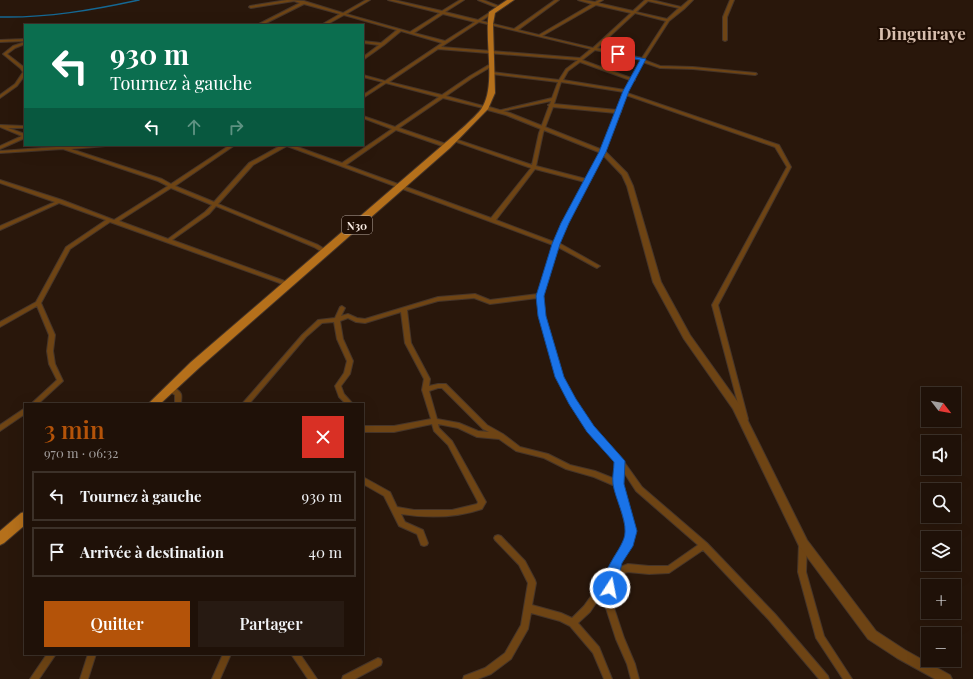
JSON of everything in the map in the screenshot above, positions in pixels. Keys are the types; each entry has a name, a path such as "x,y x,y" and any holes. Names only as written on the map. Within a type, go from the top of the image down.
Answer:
{"main road":[{"path":"495,10 511,0"},
{"name":"N30","path":"154,403 169,388 450,143 486,108 492,93 490,24 495,10"},
{"path":"0,539 24,518"}],"street":[{"path":"251,7 294,0 446,43"},
{"path":"261,24 308,0"},
{"path":"325,24 368,0"},
{"path":"390,0 643,60 660,67 694,68 755,74"},
{"path":"411,33 462,0"},
{"path":"364,96 385,81 439,48 495,10 480,0"},
{"path":"515,30 557,0"},
{"path":"580,0 668,20"},
{"path":"539,36 601,0"},
{"path":"492,221 534,167 542,128 552,99 567,70 594,49 647,0 682,8"},
{"path":"691,0 668,20 632,80 603,152 565,223 556,244 540,296 542,316 560,377 572,401 591,429 620,461 639,489 704,545 772,617 825,679"},
{"path":"725,40 725,17 730,0"},
{"path":"364,58 400,30"},
{"path":"0,41 24,40"},
{"path":"364,42 383,44"},
{"path":"24,43 14,47 6,54 10,60 24,70"},
{"path":"439,48 581,60 632,80"},
{"path":"342,165 442,97 492,69 626,93 777,146 789,167 715,305 747,426"},
{"path":"0,96 16,86 24,74"},
{"path":"364,76 499,111 603,152 622,170 628,180 657,282 687,337 737,407 803,543 872,635 900,654 946,679"},
{"path":"499,111 552,99"},
{"path":"550,105 619,112"},
{"path":"364,117 396,128 588,181"},
{"path":"0,126 24,127"},
{"path":"0,126 24,135"},
{"path":"0,148 24,136"},
{"path":"58,146 160,180 171,186 316,246 326,252"},
{"path":"0,152 92,146"},
{"path":"0,325 38,303 68,248 171,186 231,146"},
{"path":"168,241 196,222 215,204 251,164 282,146"},
{"path":"293,146 399,187 556,244 597,266"},
{"path":"0,181 60,201 168,241 239,264 288,284"},
{"path":"0,228 60,201"},
{"path":"246,403 313,326 320,321 337,320 348,316 356,320 365,321 394,314 404,309 438,299 474,296 490,302 540,296"},
{"path":"35,403 60,381 52,364 50,351 52,335 38,303"},
{"path":"342,308 337,320 340,339 350,362 347,374 338,386 342,395 349,403"},
{"path":"396,510 414,513 452,513 479,507 482,502 450,443 436,429 435,421 425,390 427,379 408,343 404,309"},
{"path":"425,390 438,386 444,386 485,427 518,449 546,456 568,467 595,474 618,484"},
{"path":"169,388 178,394 178,403"},
{"path":"0,428 24,412"},
{"path":"364,429 394,429 435,421 459,426 477,434 500,436"},
{"path":"620,461 618,484 631,531 628,542 617,560 612,573 608,602 635,679"},
{"path":"364,481 387,494 402,524 420,532 424,543"},
{"path":"467,679 488,670 508,656 525,626 532,583 522,563 498,538"},
{"path":"803,543 802,572 820,638 848,679"},
{"path":"573,623 587,609 612,573 628,568 649,570 669,569 704,545"},
{"path":"528,608 560,617 573,623 596,650 608,679"},
{"path":"34,679 51,655"},
{"path":"84,679 92,655"},
{"path":"216,679 226,655"},
{"path":"296,655 313,679"},
{"path":"346,679 378,662"}],"waterway":[{"path":"0,17 70,13 139,0"}],"district":[{"name":"Dinguiraye","path":"922,33"}],"route":[{"path":"610,588 612,573 617,560 628,542 631,531 618,484 620,461 591,429 572,401 560,377 542,316 540,296 556,244 565,223 603,152 626,91 643,59 618,54"}]}
